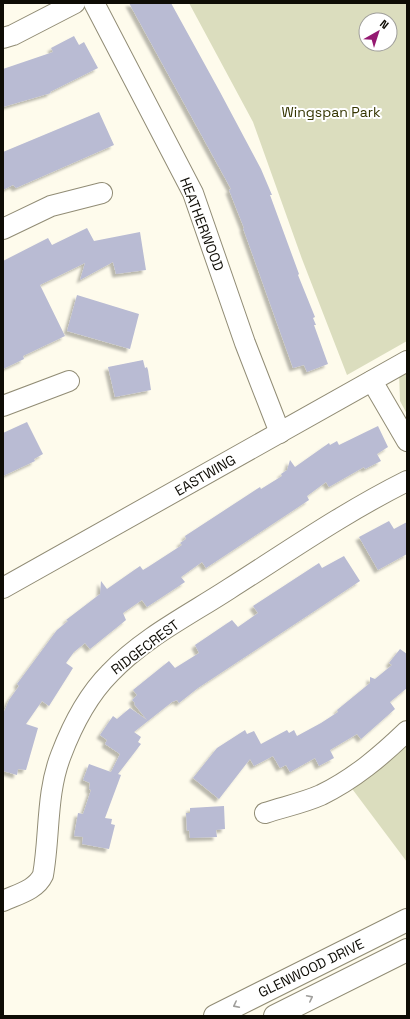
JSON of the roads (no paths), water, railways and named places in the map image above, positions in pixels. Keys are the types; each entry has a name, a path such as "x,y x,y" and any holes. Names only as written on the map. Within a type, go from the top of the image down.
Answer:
{"main road":[{"name":"GLENWOOD DRIVE","path":"215,1016 407,920"},
{"name":"GLENWOOD DRIVE","path":"275,1016 407,950"}],"street":[{"path":"3,38 13,35 75,3"},
{"name":"HEATHERWOOD","path":"94,3 193,193 245,343 280,432"},
{"path":"3,229 51,206 102,193"},
{"name":"EASTWING","path":"3,588 407,361"},
{"path":"372,380 407,441"},
{"path":"3,406 69,382"},
{"name":"RIDGECREST","path":"3,900 33,888 40,882 44,875 51,796 60,757 77,720 94,692 110,673 155,636 314,533 371,499 407,481"},
{"path":"265,813 320,795 346,780 380,757 407,732"}],"park label":[{"name":"Wingspan Park","path":"331,112"}]}
